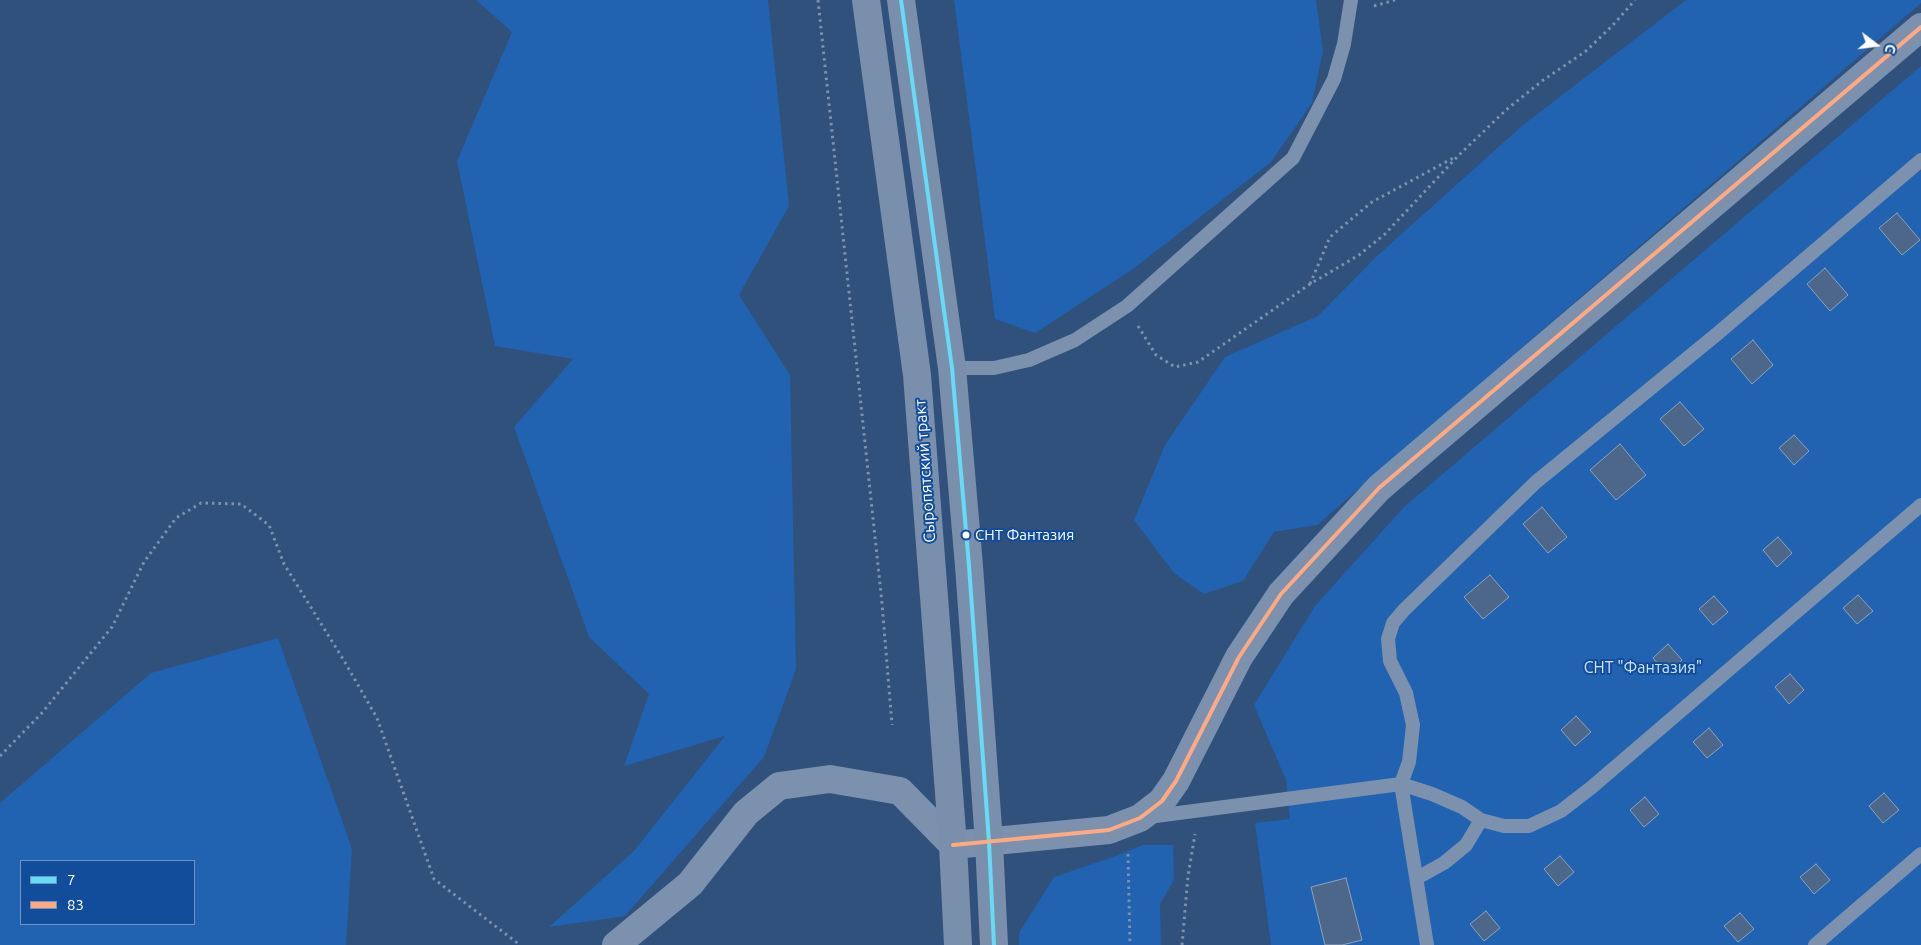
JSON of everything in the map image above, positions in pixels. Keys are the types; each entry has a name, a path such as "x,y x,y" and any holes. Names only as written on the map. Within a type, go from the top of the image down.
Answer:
{"main road":[{"name":"Сыропятский тракт","path":"866,0 917,375 953,845 958,945"},
{"path":"901,0 952,368 969,566 989,842 994,945"}],"street":[{"path":"616,945 690,884 746,813 779,786 830,779 900,791 953,845 1109,830 1134,820 1162,801 1176,781 1239,657 1281,594 1379,488 1921,27"}],"lane":[{"path":"952,368 994,368 1029,360 1075,340 1127,306 1293,158 1334,79 1344,44 1350,0"},
{"path":"1427,945 1401,784 1409,762 1413,725 1406,693 1390,661 1388,639 1393,623 1404,610 1536,482 1717,334 1921,160"},
{"path":"1134,820 1401,784 1447,800 1462,807 1481,820 1504,826 1529,826 1561,811 1592,787 1921,505"},
{"path":"1417,878 1444,863 1466,845 1481,820"},
{"path":"1815,945 1921,854"}],"path":[{"path":"818,0 881,594 892,725"},
{"path":"1127,306 1156,355 1175,367 1198,362 1310,284 1360,255 1385,234 1458,156 1506,110 1542,81 1586,51 1635,0"},
{"path":"1310,284 1330,237 1372,202 1458,156"},
{"path":"0,756 41,714 112,627 144,562 176,518 201,503 241,504 269,525 284,564 377,718 434,879 520,945"},
{"path":"1182,945 1188,876 1200,811"},
{"path":"1130,945 1134,820"}],"green space":[{"path":"476,0 768,0 789,206 739,295 790,375 796,669 764,757 625,916 549,927 634,851 725,736 624,766 649,694 589,637 514,427 573,359 495,346 457,161 512,32"},
{"path":"954,0 1316,0 1323,51 1312,103 1271,162 1133,269 1035,333 995,319"},
{"path":"1686,0 1921,0 1921,3 1317,525 1274,532 1243,581 1204,594 1174,573 1134,520 1165,445 1225,357 1318,316 1377,256 1523,125"},
{"name":"СНТ \"Фантазия\"","path":"1921,66 1921,945 1271,945 1255,823 1290,819 1286,780 1254,705 1315,606 1404,507"},
{"path":"278,638 352,849 346,945 0,945 0,803 151,673"},
{"path":"1143,845 1173,845 1174,880 1160,904 1161,945 1019,945 1019,933 1054,877"}],"building":[{"path":"1897,213 1920,240 1902,255 1879,228"},
{"path":"1825,268 1848,295 1830,311 1807,284"},
{"path":"1753,340 1773,365 1752,384 1731,359"},
{"path":"1680,402 1704,429 1684,446 1660,419"},
{"path":"1794,435 1809,451 1794,465 1779,448"},
{"path":"1620,444 1646,475 1616,500 1590,470"},
{"path":"1542,507 1567,537 1548,553 1523,524"},
{"path":"1778,537 1792,553 1777,567 1763,550"},
{"path":"1490,575 1509,597 1483,619 1464,597"},
{"path":"1858,595 1873,611 1857,624 1843,608"},
{"path":"1714,596 1728,612 1713,625 1699,609"},
{"path":"1668,644 1682,660 1667,674 1653,658"},
{"path":"1790,674 1804,690 1789,704 1775,687"},
{"path":"1576,716 1591,732 1575,746 1561,730"},
{"path":"1709,728 1723,745 1707,758 1693,742"},
{"path":"1884,793 1899,810 1883,823 1869,806"},
{"path":"1645,797 1659,814 1644,827 1630,810"},
{"path":"1560,856 1574,872 1558,886 1544,869"},
{"path":"1816,864 1830,880 1814,894 1800,877"},
{"path":"1346,878 1362,940 1342,945 1325,945 1311,887"},
{"path":"1486,911 1500,928 1484,941 1470,924"},
{"path":"1740,913 1754,929 1738,942 1724,926"}],"transit line":[{"name":"7","path":"901,0 952,368 969,566 989,842 994,945"},
{"name":"83","path":"953,845 1109,830 1140,818 1162,801 1176,781 1239,657 1281,594 1379,488 1921,27"}],"place":[{"name":"СНТ Фантазия","path":"966,535"}]}
